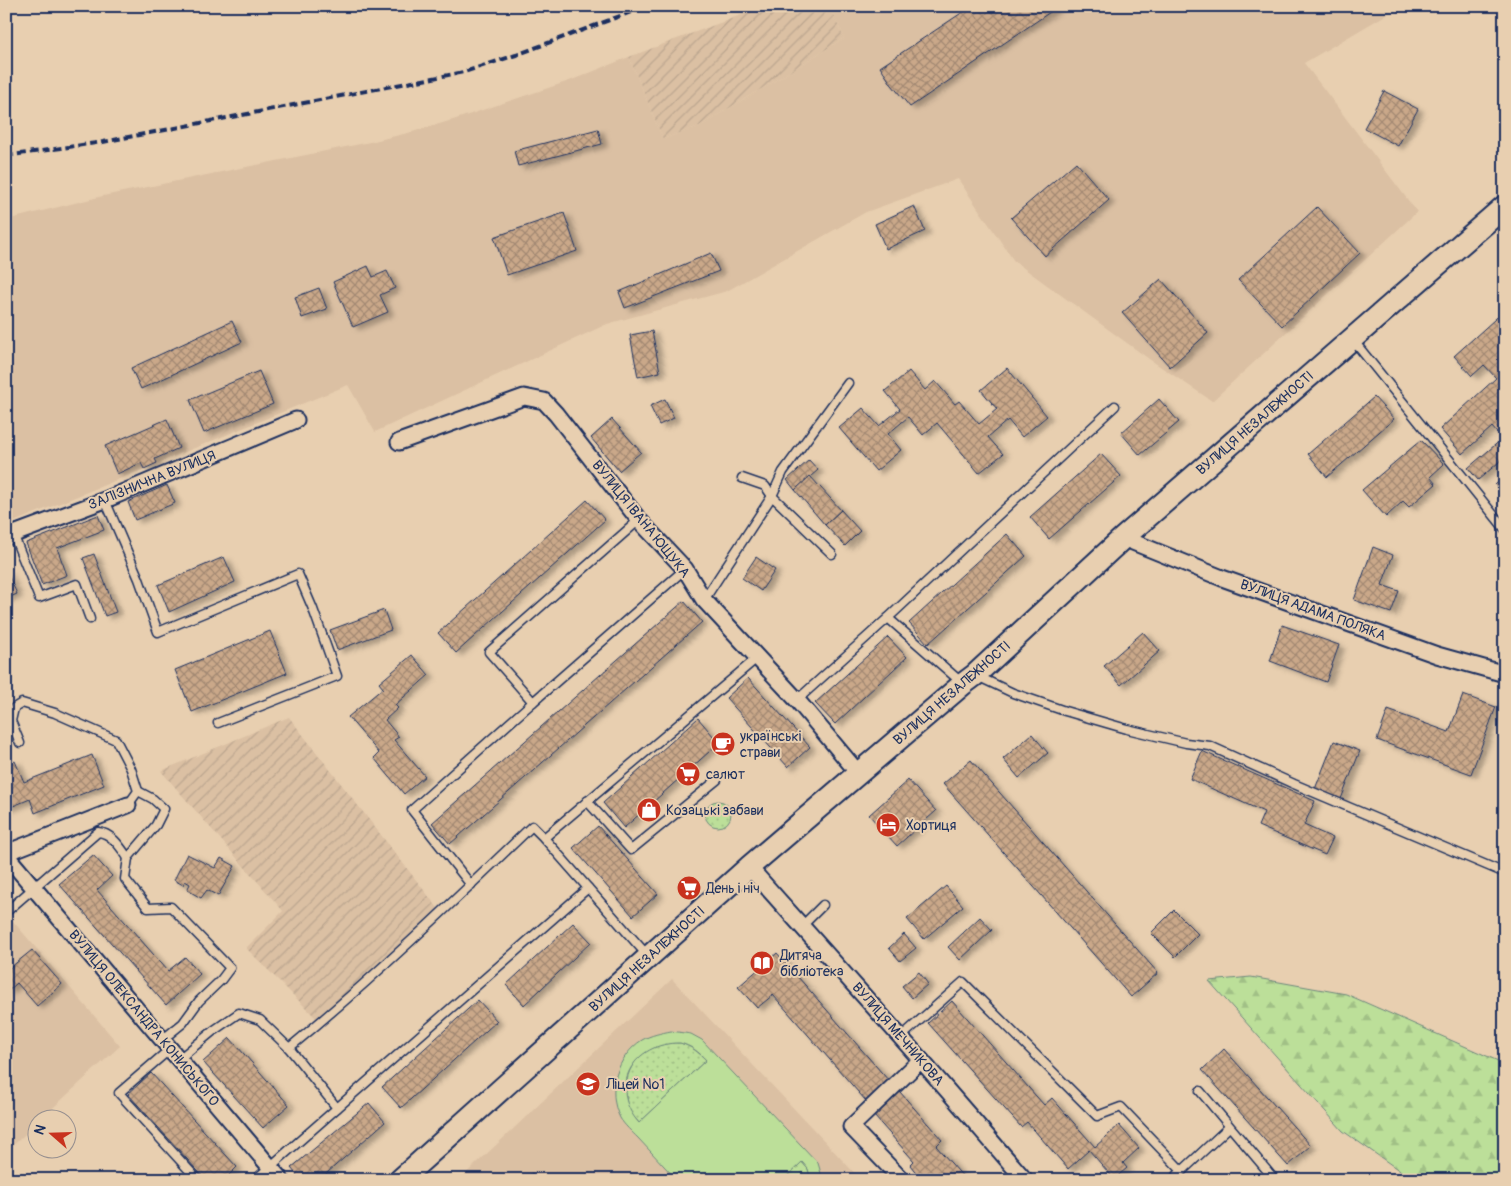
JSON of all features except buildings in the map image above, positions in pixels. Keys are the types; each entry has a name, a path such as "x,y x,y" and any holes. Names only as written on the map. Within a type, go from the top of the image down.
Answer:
{"main road":[{"name":"ВУЛИЦЯ НЕЗАЛЕЖНОСТІ","path":"400,1180 749,867 969,679 1123,538 1505,206"}],"street":[{"name":"ВУЛИЦЯ ІВАНА ЮЩУКА","path":"399,442 524,398 544,401 639,520 685,569 704,600 797,700 859,774"},
{"name":"ЗАЛІЗНИЧНА ВУЛИЦЯ","path":"10,536 105,500 296,420"},
{"name":"ВУЛИЦЯ АДАМА ПОЛЯКА","path":"1123,538 1222,578 1437,655 1505,674"},
{"path":"6,854 128,805"},
{"name":"ВУЛИЦЯ ОЛЕКСАНДРА КОНИСЬКОГО","path":"6,854 281,1180"},
{"name":"ВУЛИЦЯ МЕЧНИКОВА","path":"749,867 901,1037 1025,1180"},
{"path":"902,1180 851,1127 921,1060"}],"lane":[{"path":"1352,338 1505,529"},
{"path":"704,600 772,496 783,472 848,383"},
{"path":"797,700 888,618 1115,406"},
{"path":"742,478 765,486 772,496 832,554"},
{"path":"105,500 139,579 158,632 298,574 313,609 337,676 218,723"},
{"path":"533,702 489,652 639,520"},
{"path":"10,536 38,598 77,584 90,619"},
{"path":"472,885 412,810 685,569"},
{"path":"888,618 969,679 1065,711 1152,735 1186,743 1210,746 1294,784 1505,872"},
{"path":"544,838 757,658"},
{"path":"20,743 11,721 14,708 22,703 55,713 116,740 131,769 138,791 153,799 164,809 156,825 128,858 125,880 148,908 171,907 230,968 199,1001 183,1023 170,1049"},
{"path":"587,801 631,850 717,780"},
{"path":"128,805 138,791"},
{"path":"289,1048 432,923 532,826 649,957"},
{"path":"6,912 98,832 103,832 115,841 128,858"},
{"path":"255,1180 588,888"},
{"path":"802,926 822,905"},
{"path":"901,1037 963,982 1097,1116 1121,1107 1182,1171"},
{"path":"198,1180 118,1093 170,1049 213,1031 240,1014 260,1020 289,1048 337,1108"},
{"path":"1200,1091 1275,1180"},
{"path":"1172,1180 1230,1127"}],"shaded area":[{"path":"765,6 829,6 844,38 699,126 663,139 629,57"},
{"path":"829,6 1401,6 1304,63 1417,212 1212,401 1149,359 1014,261 958,179 866,212 727,291 607,324 375,432 348,385 6,525 6,220 103,196 412,132 572,80 629,57 663,139 699,126 844,38"},
{"path":"289,717 441,912 318,1020 246,948 283,911 161,771"},
{"path":"6,913 120,1046 53,1108 28,1108 28,1131 6,1152"},
{"name":"Ліцей №1","path":"672,979 861,1180 823,1180 822,1174 702,1040 691,1034 671,1031 643,1040 628,1052 615,1079 614,1098 631,1130 677,1180 459,1180"}],"green space":[{"path":"718,801 727,805 731,814 727,823 718,827 709,823 705,814 709,805"},
{"path":"1251,977 1346,994 1505,1064 1505,1180 1413,1180 1343,1131 1209,981"},
{"path":"671,1031 691,1034 702,1040 818,1163 823,1180 811,1180 808,1169 802,1162 783,1180 677,1180 622,1121 616,1108 614,1097 616,1075 626,1055 642,1040 652,1035","holes":["684,1044 694,1049 706,1060 639,1123 630,1109 625,1095 630,1069 638,1058 650,1050 664,1045"]},
{"path":"680,1043 688,1046 706,1060 639,1123 631,1114 627,1103 627,1081 630,1071 641,1055 649,1050 659,1046"},
{"path":"802,1162 808,1169 811,1180 783,1180"}],"railway":[{"path":"6,156 103,142 464,72 516,55 647,6"}],"place":[{"name":"українські страви","path":"723,744"},
{"name":"салют","path":"688,774"},
{"name":"Козацькі забави","path":"649,810"},
{"name":"Хортиця","path":"888,825"},
{"name":"День і ніч","path":"689,888"},
{"name":"Дитяча бібліотека","path":"762,963"},
{"name":"Ліцей №1","path":"588,1084"}]}
